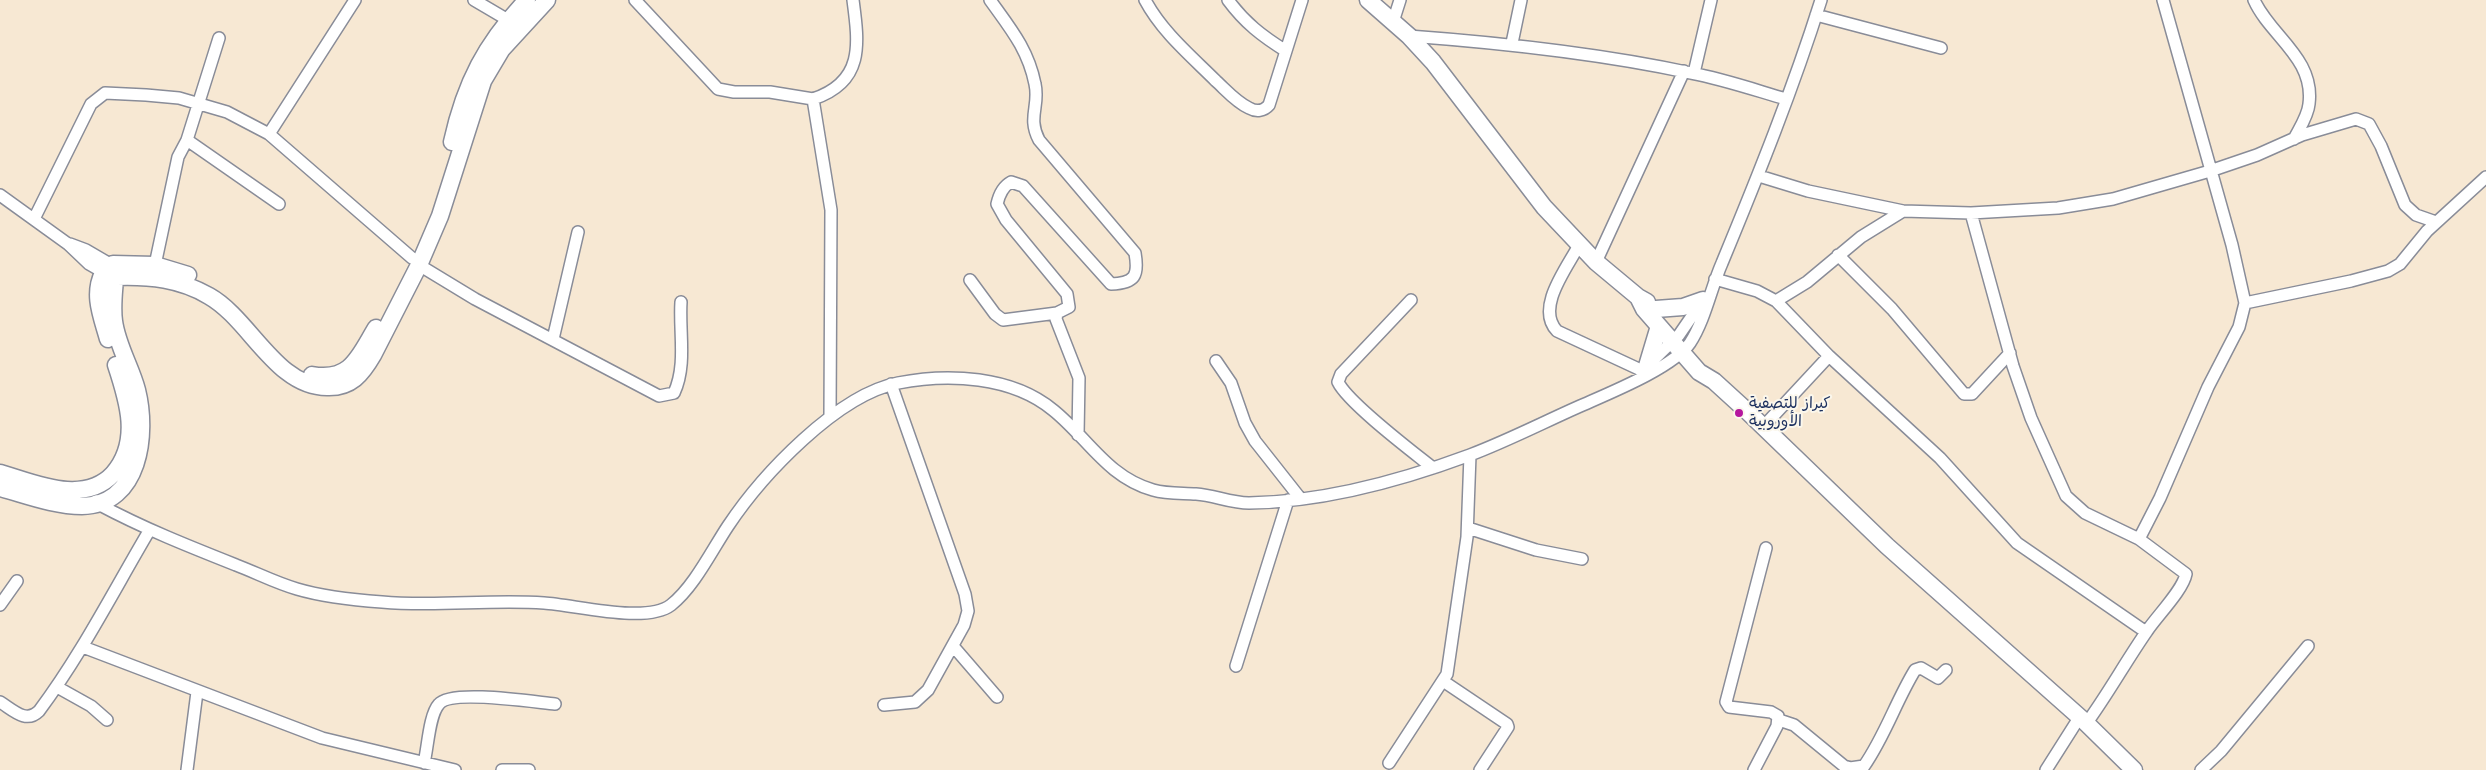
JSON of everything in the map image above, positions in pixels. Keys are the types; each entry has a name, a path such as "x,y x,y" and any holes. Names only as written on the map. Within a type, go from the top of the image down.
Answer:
{"main road":[{"path":"0,473 58,489 89,488 103,483 121,464 130,435 127,402 99,308 98,288 110,272 155,265 194,277 216,288 227,296 288,361 306,373 331,377 344,372 357,361 416,261 440,216 474,88 479,62 508,20 527,0"},
{"path":"474,88 502,49 547,0"},
{"path":"1368,0 1410,36 1454,87 1544,207 1596,262 1638,297 1656,309 1680,344"},
{"path":"110,272 167,279 182,283 209,296 228,310 262,348 289,373 309,385 329,388 346,385 364,371 416,261"},
{"path":"0,488 58,504 81,506 98,504 114,496 127,482 135,467 140,449 141,431 137,390 114,323 110,272"},
{"path":"1638,297 1644,309 1659,326 1710,371 1714,381 1887,546 2083,721 2134,770"},
{"path":"1656,309 1683,307 1706,297"},
{"path":"1642,372 1659,326"}],"street":[{"path":"269,134 355,0"},
{"path":"474,0 508,20"},
{"path":"635,0 718,89 734,92 770,92 813,99 832,91 849,75 854,65 858,50 853,0"},
{"path":"970,280 995,314 1003,320 1057,313 1069,307 1067,294 999,211 997,204 998,196 1005,185 1018,182 1111,284 1127,282 1135,276 1137,266 1135,253 1039,140 1033,127 1037,97 1030,64 1024,47 990,0"},
{"path":"1145,0 1158,21 1178,44 1235,99 1249,108 1265,110 1270,105 1302,0"},
{"path":"1228,0 1255,32 1286,51"},
{"path":"1394,22 1400,0"},
{"path":"1512,44 1521,0"},
{"path":"1596,262 1689,72 1711,0"},
{"path":"89,488 98,504 149,531 267,578 319,594 406,604 520,601 648,614 668,607 675,602 706,562 756,487 830,417 865,393 891,384 935,376 957,377 997,384 1049,406 1117,473 1154,490 1196,494 1238,502 1288,500 1392,480 1470,455 1642,372 1680,344 1715,279 1759,176 1821,0"},
{"path":"2139,539 2160,498 2208,387 2239,326 2245,304 2232,245 2210,171 2179,51 2163,0"},
{"path":"2254,0 2258,10 2297,55 2304,69 2310,103 2294,139"},
{"path":"1816,15 1941,48"},
{"path":"1410,36 1512,44 1689,72 1786,99"},
{"path":"155,265 178,157 187,140 220,38"},
{"path":"34,219 91,104 99,96 105,93 160,96 198,102 227,112 269,134 416,261 475,300 553,339 659,396 666,396 674,392 678,383 681,366 679,326 681,302"},
{"path":"813,99 830,210 830,417"},
{"path":"1759,176 1808,191 1903,211 1971,214 2058,208 2113,199 2210,171 2257,155 2294,139 2356,119 2369,124 2381,146 2405,206 2416,215 2436,222"},
{"path":"187,140 280,204"},
{"path":"2245,304 2351,281 2388,270 2400,264 2436,222 2486,177"},
{"path":"0,195 68,244 86,250 110,272"},
{"path":"1776,301 1807,282 1861,237 1903,211"},
{"path":"1971,214 2010,353 2031,418 2066,496 2085,513 2139,539 2186,574 2181,586 2146,632 2113,686 2083,721 2046,770"},
{"path":"553,339 578,232"},
{"path":"1579,245 1550,300 1552,326 1557,331 1642,372"},
{"path":"1838,255 1892,310 1964,394 1972,394 2010,353"},
{"path":"1715,279 1757,291 1776,301 1829,356 1940,458 2017,543 2146,632"},
{"path":"1411,300 1341,374 1338,382 1348,395 1433,468"},
{"path":"1057,313 1057,326 1075,362 1079,378 1078,435"},
{"path":"1642,372 1680,344"},
{"path":"1763,427 1829,356"},
{"path":"1216,361 1231,383 1244,423 1255,441 1300,498"},
{"path":"884,705 918,700 928,690 953,646 968,611 968,603 891,384"},
{"path":"1389,763 1443,681 1448,668 1468,528 1470,455"},
{"path":"1236,666 1259,598 1288,500"},
{"path":"1468,528 1536,550 1582,559"},
{"path":"0,702 30,718 39,711 83,647 102,610 149,531"},
{"path":"1766,548 1726,702 1728,707 1776,714 1779,720 1794,725 1844,766 1850,768 1864,766 1874,752 1902,691 1915,670 1921,668 1938,678 1946,670"},
{"path":"0,605 16,581"},
{"path":"953,646 997,697"},
{"path":"2201,770 2221,751 2308,646"},
{"path":"83,647 322,738 455,770"},
{"path":"1443,681 1507,724 1508,727 1480,770"},
{"path":"57,687 91,706 107,720"},
{"path":"187,770 198,692"},
{"path":"424,763 436,708 445,699 477,697 555,704"},
{"path":"1754,770 1779,720"},
{"path":"502,770 529,770"}],"place":[{"name":"كيراز للتصفية الأوروبية","path":"1739,413"}]}
